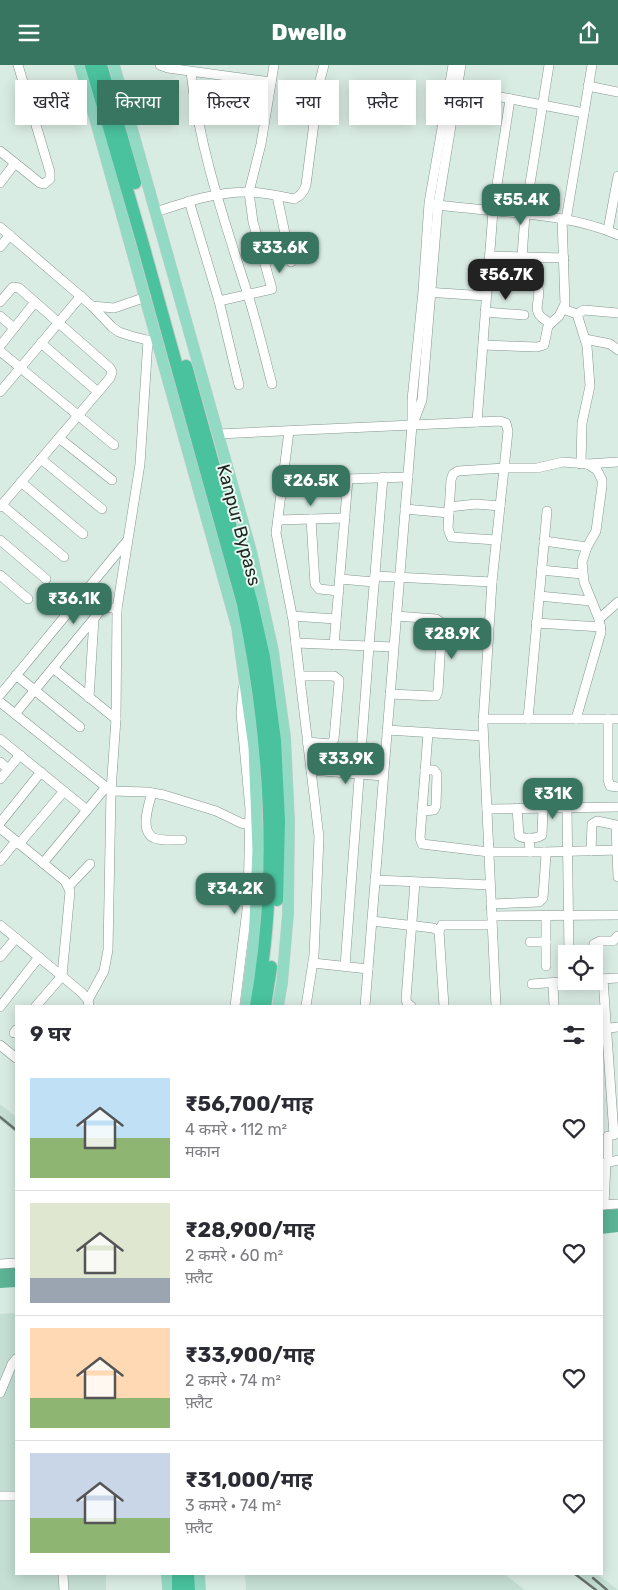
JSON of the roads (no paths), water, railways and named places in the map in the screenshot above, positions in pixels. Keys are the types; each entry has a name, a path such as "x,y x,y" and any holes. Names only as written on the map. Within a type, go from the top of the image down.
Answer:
{"highway":[{"name":"Kanpur Bypass","path":"92,65 240,594 253,656 265,738 268,821 268,914 256,1005"},
{"name":"Kanpur Bypass","path":"101,65 244,576 264,657 275,741 279,821 276,913 265,1005"},
{"path":"178,1575 178,1590"},
{"path":"188,1575 189,1590"}],"main road":[{"path":"80,65 146,297 153,341 237,627 254,747 258,850 254,944 246,1005"},
{"path":"114,65 251,551 274,651 285,749 289,821 288,914 278,1005"},
{"path":"166,1575 168,1590"},
{"path":"198,1575 200,1590"}],"street":[{"path":"0,151 40,183 44,184 50,179 50,172 18,65"},
{"path":"160,65 191,71 213,69 271,82"},
{"path":"219,301 272,289 253,222 249,192 261,144 274,65"},
{"path":"156,212 215,194 249,192 294,199 299,196 304,191 319,84 324,65"},
{"path":"453,65 453,80"},
{"path":"456,80 461,65"},
{"path":"522,257 525,215 549,65"},
{"path":"483,345 541,346 545,342 546,329 563,309 566,297 564,219 592,65"},
{"path":"191,71 194,107 215,194 248,294 272,384"},
{"path":"588,86 618,92"},
{"path":"501,97 584,113"},
{"path":"477,422 493,211 510,99"},
{"path":"365,1005 412,425 422,400 433,204 447,125"},
{"path":"0,183 15,163"},
{"path":"608,230 618,176"},
{"path":"277,196 291,263"},
{"path":"189,201 219,301 239,385"},
{"path":"433,204 564,219 608,230 618,235"},
{"path":"0,227 81,296 119,332 153,341 140,464 117,609 116,719 109,789 108,950 104,971 89,1003 81,992 62,975 0,925"},
{"path":"0,247 10,235"},
{"path":"490,256 564,258"},
{"path":"532,283 538,287 538,315 542,320 551,323"},
{"path":"487,284 547,283"},
{"path":"0,302 13,287 19,288 110,368 112,376 1,506 64,557"},
{"path":"427,292 486,296"},
{"path":"0,391 81,296"},
{"path":"92,306 114,308 146,297"},
{"path":"0,346 36,302"},
{"path":"563,309 577,314 584,310 618,313"},
{"path":"485,312 524,315"},
{"path":"577,314 585,339 590,386 582,423 584,464"},
{"path":"0,316 14,328"},
{"path":"585,339 610,344 618,350"},
{"path":"41,343 98,392"},
{"path":"0,351 114,445"},
{"path":"218,434 500,421 506,423 508,431 492,582 483,719 496,1005"},
{"path":"289,431 276,533 296,643 319,837 313,963 306,1005"},
{"path":"59,438 112,480"},
{"path":"41,459 102,509"},
{"path":"451,537 448,528 449,510 453,474 458,471 537,468 563,462 584,464 618,462"},
{"path":"576,719 601,633 600,623 582,574 582,562 586,547 596,531 602,480 597,470 584,464"},
{"path":"345,966 383,477"},
{"path":"283,481 408,477"},
{"path":"334,645 348,479"},
{"path":"21,482 83,534"},
{"path":"405,509 449,510 476,504 500,507"},
{"path":"528,719 547,511"},
{"path":"278,520 344,518"},
{"path":"311,519 315,584 319,589 339,591"},
{"path":"438,537 496,540"},
{"path":"0,695 129,539"},
{"path":"0,540 46,579"},
{"path":"544,541 586,547"},
{"path":"541,570 582,574"},
{"path":"0,575 28,599"},
{"path":"340,579 399,577 492,582"},
{"path":"539,596 592,601"},
{"path":"536,623 600,623 618,602"},
{"path":"15,714 104,608 117,609"},
{"path":"292,616 336,619"},
{"path":"390,694 436,696 438,691 442,623 436,619 396,616"},
{"path":"89,697 94,619"},
{"path":"489,622 500,624"},
{"path":"296,643 393,647"},
{"path":"53,668 116,719"},
{"path":"16,675 80,727"},
{"path":"300,676 334,676 339,680 334,739 331,744 307,742"},
{"path":"235,1005 248,902 249,792 241,713 245,679"},
{"path":"0,702 109,789 152,793 182,800 250,825"},
{"path":"483,719 613,719 608,740 609,784 613,787 618,787"},
{"path":"386,731 484,736"},
{"path":"428,733 420,838 422,844 489,852 618,850"},
{"path":"0,739 87,810"},
{"path":"608,740 618,739"},
{"path":"0,779 20,755"},
{"path":"608,761 618,761"},
{"path":"0,762 8,769"},
{"path":"311,770 383,776"},
{"path":"422,811 434,810 436,806 437,773 434,770 425,770"},
{"path":"0,823 41,773"},
{"path":"43,863 87,810 109,789"},
{"path":"0,861 64,791"},
{"path":"152,793 146,821 149,833 155,839 182,840"},
{"path":"487,809 618,807"},
{"path":"517,808 519,836 521,838 537,838 542,835 543,808"},
{"path":"567,808 569,945"},
{"path":"591,851 591,826 596,821 616,825 618,877"},
{"path":"0,828 65,881 71,896 62,975 39,1003"},
{"path":"529,838 530,852"},
{"path":"491,904 542,901 546,854 544,851"},
{"path":"68,886 90,864"},
{"path":"375,880 490,885"},
{"path":"410,1005 407,1003 406,999 415,882"},
{"path":"444,1005 439,931 442,925 546,915 618,915"},
{"path":"546,915 546,966"},
{"path":"372,921 433,928 439,931"},
{"path":"594,945 600,941 613,941 618,936"},
{"path":"0,957 16,938"},
{"path":"530,942 546,942"},
{"path":"0,1007 39,957"},
{"path":"313,963 368,969"},
{"path":"603,979 618,978"},
{"path":"532,984 558,982"},
{"path":"553,983 554,1005"},
{"path":"598,990 601,1005"},
{"path":"603,1163 608,1161 614,1075 604,1028 618,1027"},
{"path":"0,1045 15,1057"},
{"path":"603,1194 606,1163 618,1160"},
{"path":"603,1205 618,1204"},
{"path":"0,1264 15,1263"},
{"path":"0,1393 15,1360"},
{"path":"0,1496 15,1496"},
{"path":"63,1575 64,1590"}],"railway":[{"path":"0,1117 15,1129"},
{"path":"576,1575 596,1590"},
{"path":"593,1578 607,1590"}]}
